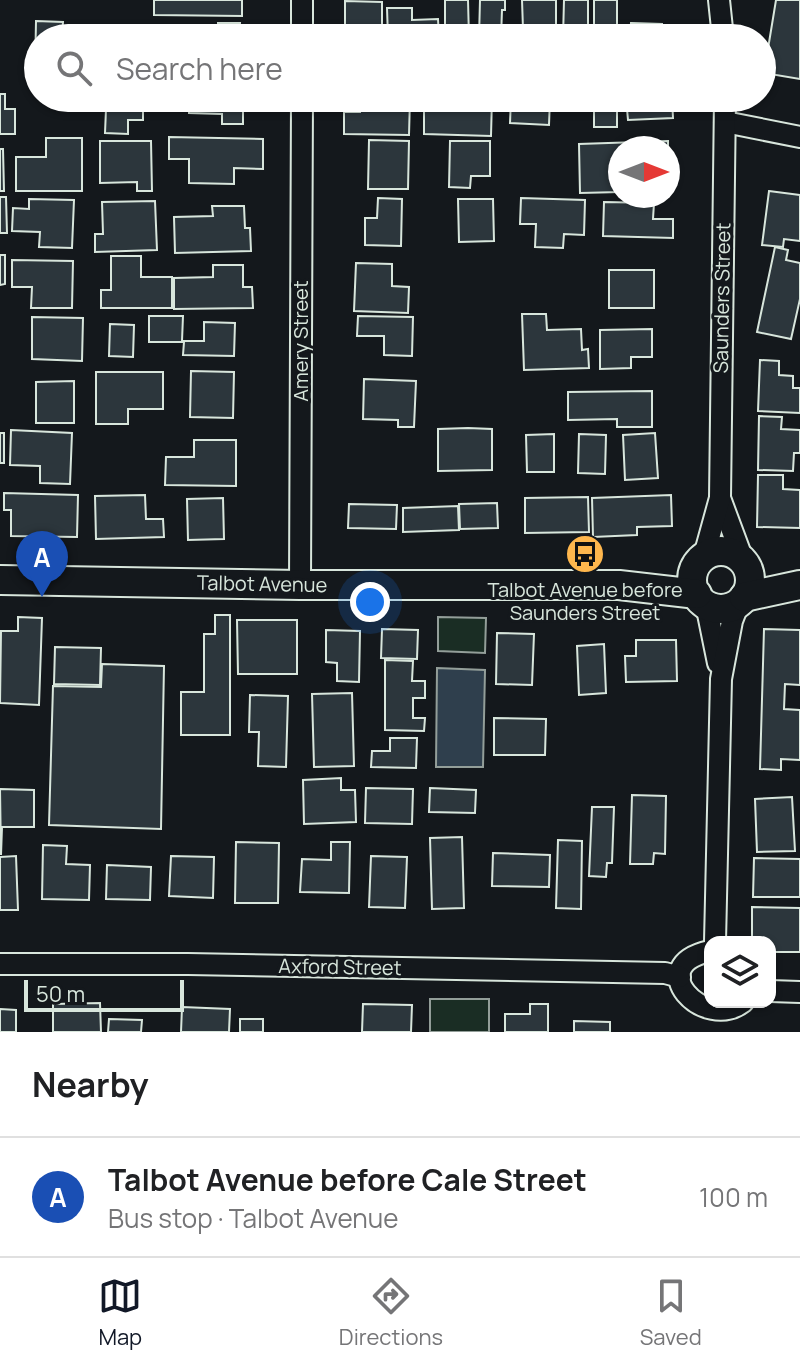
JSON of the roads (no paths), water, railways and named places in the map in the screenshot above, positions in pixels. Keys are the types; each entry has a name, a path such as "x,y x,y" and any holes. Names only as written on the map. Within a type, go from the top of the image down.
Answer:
{"street":[{"path":"302,0 302,24"},
{"path":"719,0 722,24"},
{"name":"Amery Street","path":"300,585 302,112"},
{"name":"Saunders Street","path":"701,560 720,498 725,112"},
{"path":"725,122 800,137"},
{"name":"Saunders Street","path":"720,498 746,564"},
{"path":"721,679 701,599 693,580 701,560 712,552 729,551 746,564 800,578"},
{"name":"Talbot Avenue","path":"619,585 701,560"},
{"path":"715,936 721,679 731,624 750,583 746,564"},
{"name":"Talbot Avenue","path":"0,580 300,585 619,585 701,599"},
{"path":"701,599 726,608 742,600 800,585"},
{"path":"704,953 687,962 680,977 682,1000 689,1010 718,1025 738,1008"},
{"name":"Axford Street","path":"0,964 586,971 665,973 680,977"},
{"path":"776,991 800,992"}],"water":[{"path":"437,668 485,670 483,767 436,767"}],"place":[{"name":"Talbot Avenue before Saunders Street","path":"585,554"},
{"name":"Talbot Avenue before Cale Street","path":"42,597"}]}
